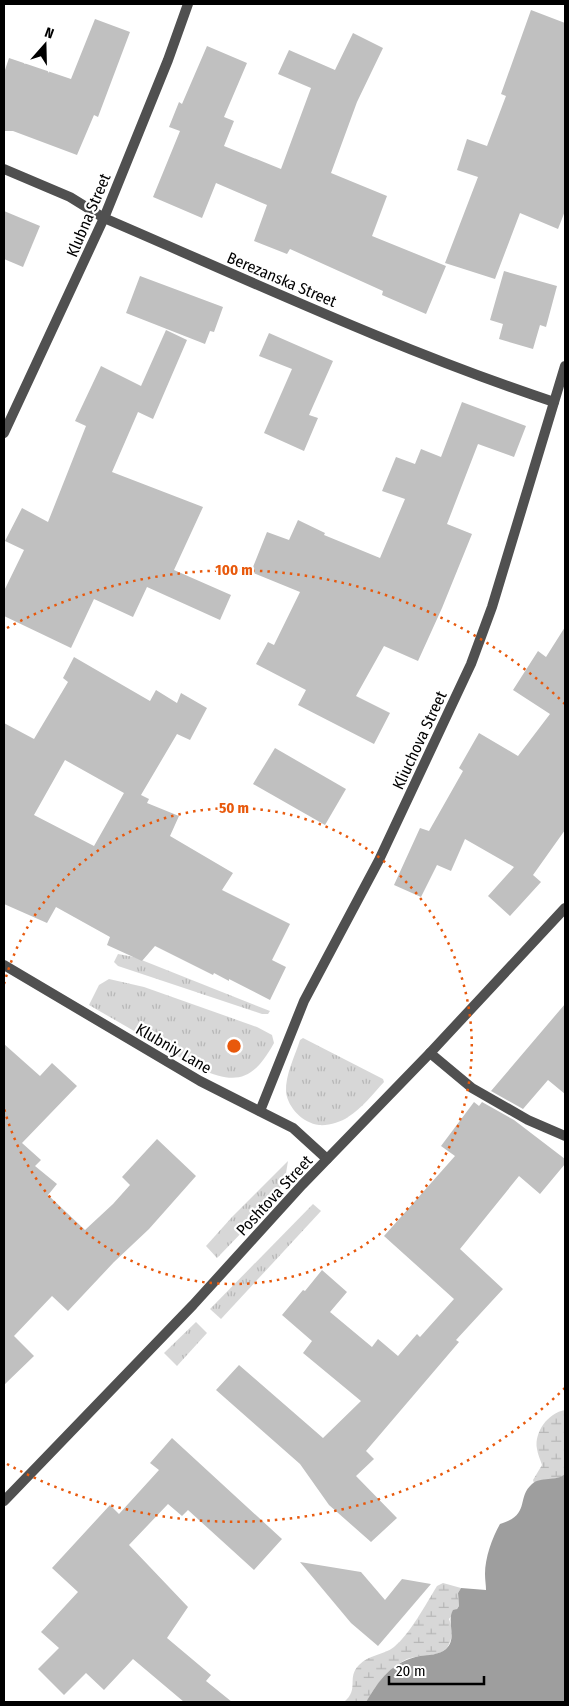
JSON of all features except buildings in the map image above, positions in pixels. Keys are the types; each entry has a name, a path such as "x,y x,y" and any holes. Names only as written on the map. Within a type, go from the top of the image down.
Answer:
{"street":[{"name":"Klubna Street","path":"4,433 104,218 188,4"},
{"name":"Berezanska Street","path":"4,169 70,197 104,218 354,326 507,386 554,402"},
{"name":"Kliuchova Street","path":"260,1111 304,1001 379,860 471,664 492,608 565,366"},
{"name":"Poshtova Street","path":"4,1501 204,1293 565,908"},
{"name":"Klubniy Lane","path":"4,965 200,1081 293,1128 327,1160"},
{"path":"430,1053 472,1088 528,1120 565,1136"}],"green space":[{"path":"118,954 134,957 270,1011 268,1014 262,1014 118,966 114,962"},
{"path":"109,979 144,987 257,1027 272,1035 274,1043 259,1065 252,1072 244,1076 235,1078 225,1077 200,1069 89,1005 99,985"},
{"path":"303,1038 383,1079 384,1082 363,1105 345,1119 323,1125 307,1121 293,1109 286,1092 291,1066 300,1040"},
{"path":"288,1161 285,1179 274,1199 217,1258 206,1246"},
{"path":"313,1204 321,1211 221,1319 210,1309"},
{"path":"196,1322 207,1333 177,1366 164,1353"},
{"path":"565,1410 565,1474 562,1477 534,1483 533,1480 542,1465 537,1449 540,1430 553,1415"},
{"path":"443,1583 461,1588 458,1593 459,1606 449,1619 452,1633 447,1648 437,1654 405,1660 392,1668 374,1689 366,1702 344,1702 351,1693 353,1674 359,1665 367,1659 394,1647 406,1635 437,1586"}],"shaded area":[{"path":"565,1474 565,1702 366,1702 387,1673 401,1662 420,1656 437,1654 446,1649 452,1635 451,1615 453,1610 459,1606 458,1593 461,1588 486,1590 486,1561 500,1524 510,1520 520,1511 527,1489 532,1484 540,1480 557,1478"}]}
